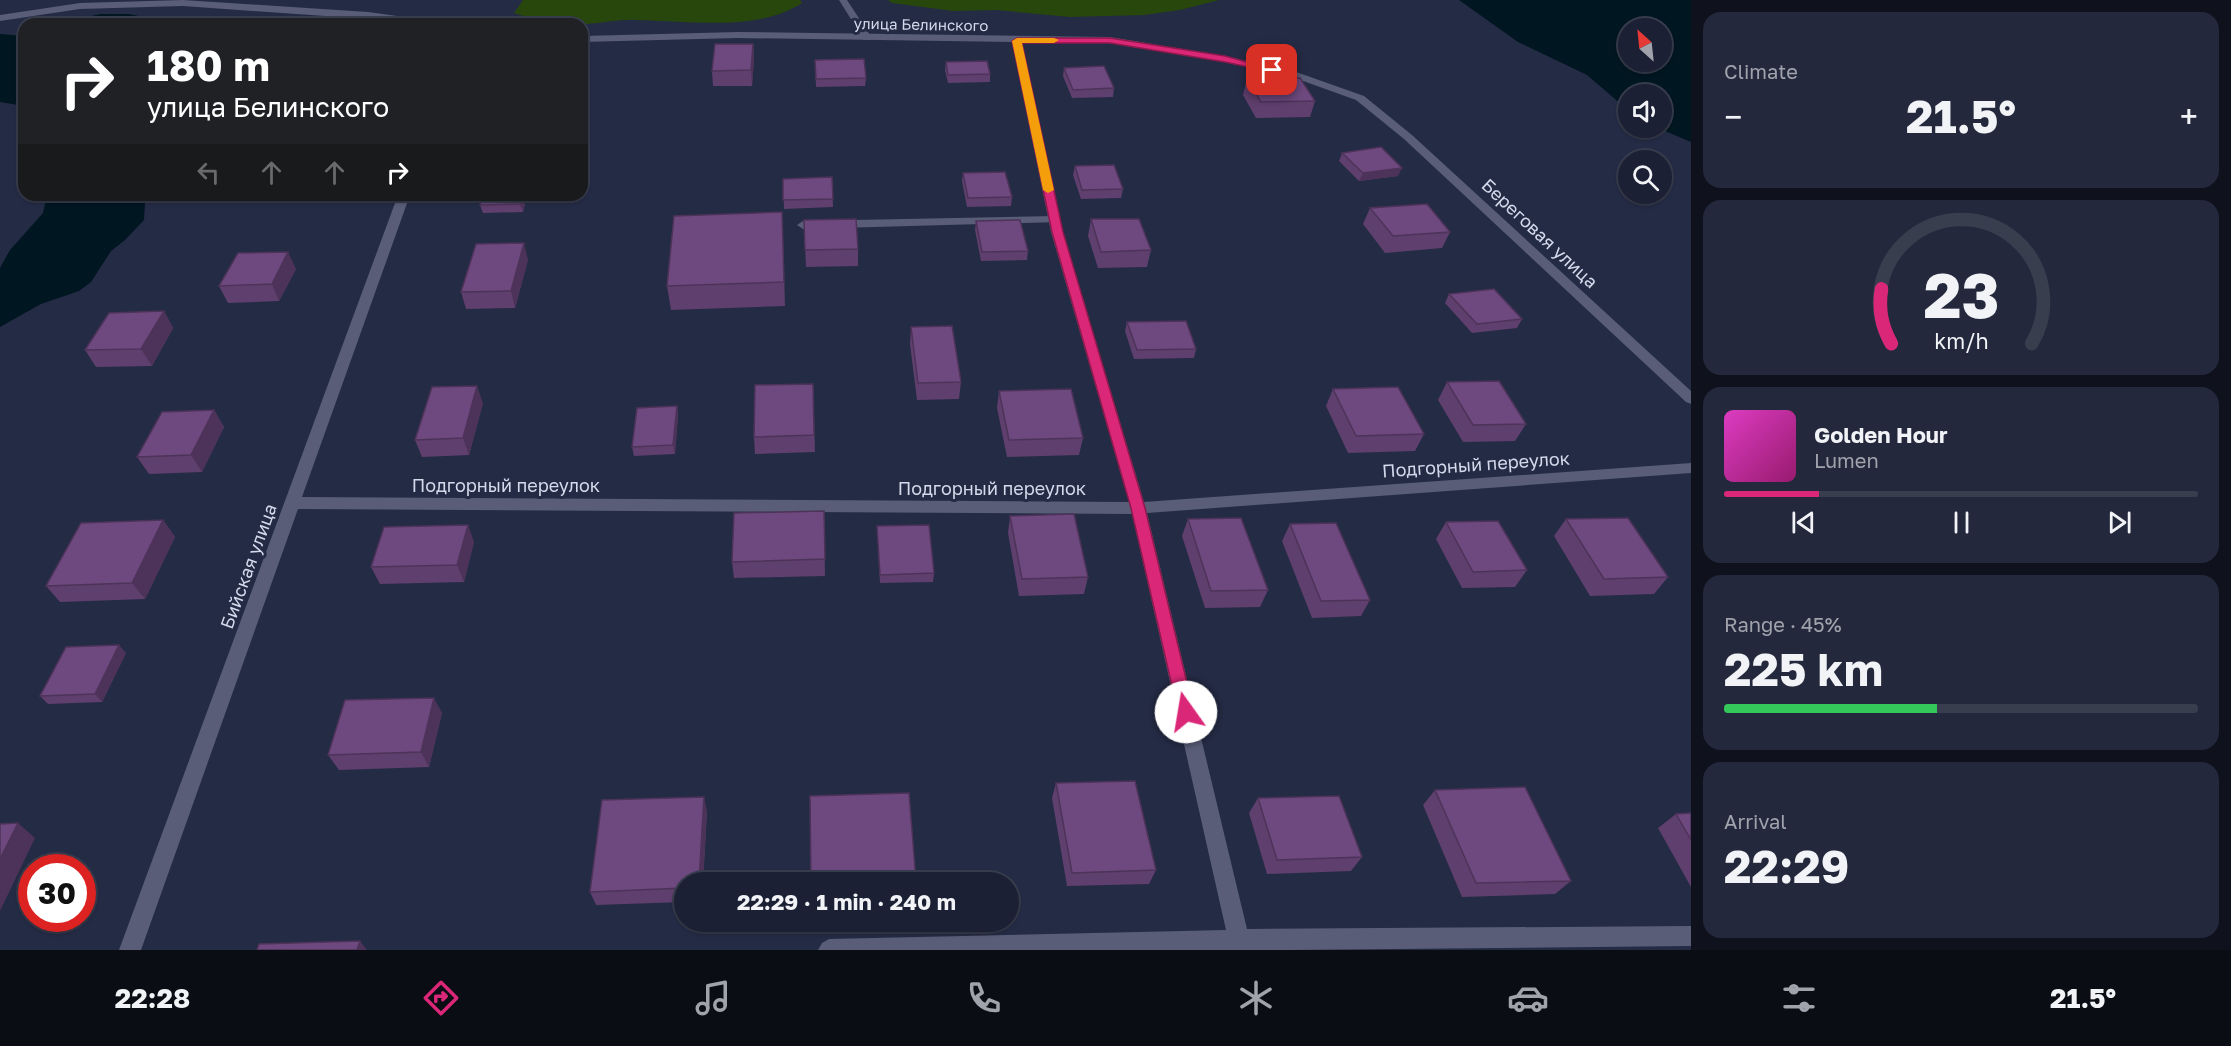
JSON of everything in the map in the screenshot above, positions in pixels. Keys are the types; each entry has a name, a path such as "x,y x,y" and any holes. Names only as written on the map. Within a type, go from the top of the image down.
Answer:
{"street":[{"path":"843,0 867,38"},
{"path":"0,18 80,6 183,3 390,18"},
{"name":"улица Белинского","path":"588,39 738,35 1017,41 1110,40 1214,57 1295,75 1360,98"},
{"path":"1017,41 1055,220 1138,508 1240,945"},
{"name":"Береговая улица","path":"1360,98 1458,180 1691,399"},
{"name":"Бийская улица","path":"130,950 402,201"},
{"path":"803,225 1055,220"},
{"name":"Подгорный переулок","path":"292,503 1138,508 1691,468"},
{"path":"829,950 1691,936"}],"green space":[{"path":"523,0 800,0 802,3 765,18 722,23 631,20 588,24 588,18 532,18 514,13"},
{"path":"888,0 1219,0 1180,10 1144,15 1070,17 996,10 953,11 892,3"}],"water":[{"path":"1459,0 1691,0 1691,142 1672,134 1672,84 1618,84 1618,102 1587,75 1518,42"},
{"path":"101,14 129,14 147,18 81,18"},
{"path":"0,34 18,36 18,105 0,102"},
{"path":"46,201 147,201 144,220 111,251 91,282 79,291 41,304 0,327 0,268 10,250 43,213"}],"building":[{"path":"715,44 753,44 751,70 712,71"},
{"path":"864,59 866,78 816,79 815,60"},
{"path":"987,61 990,74 948,75 946,62"},
{"path":"1104,66 1114,88 1073,90 1064,68"},
{"path":"1300,78 1315,101 1261,102 1247,79"},
{"path":"1381,147 1402,168 1363,173 1342,153"},
{"path":"1114,165 1123,189 1082,190 1075,166"},
{"path":"1005,172 1012,197 968,198 963,173"},
{"path":"832,177 833,199 783,200 783,179"},
{"path":"482,201 521,201 520,204 480,205"},
{"path":"1427,204 1450,232 1393,236 1370,208"},
{"path":"782,212 784,282 667,286 674,216"},
{"path":"856,219 858,249 805,250 804,220"},
{"path":"1091,219 1139,219 1151,250 1101,252"},
{"path":"1020,220 1028,251 982,252 976,221"},
{"path":"524,243 511,291 461,292 476,244"},
{"path":"288,252 272,284 219,286 238,253"},
{"path":"1494,289 1522,319 1477,324 1449,294"},
{"path":"164,311 141,349 85,350 109,313"},
{"path":"1186,321 1196,349 1137,350 1127,322"},
{"path":"952,326 961,382 918,383 911,327"},
{"path":"1499,381 1526,424 1473,425 1447,382"},
{"path":"813,384 814,435 754,437 755,385"},
{"path":"477,386 463,438 415,440 432,387"},
{"path":"1398,387 1424,434 1356,436 1333,389"},
{"path":"1071,389 1083,438 1009,440 999,391"},
{"path":"677,406 673,445 632,447 637,408"},
{"path":"214,410 191,455 137,457 162,412"},
{"path":"824,511 825,559 732,562 734,513"},
{"path":"1074,514 1088,577 1022,579 1010,516"},
{"path":"1241,518 1268,590 1211,591 1188,519"},
{"path":"1628,518 1668,577 1604,579 1566,519"},
{"path":"163,520 132,583 46,586 81,523"},
{"path":"1498,521 1527,570 1473,572 1446,522"},
{"path":"1336,523 1370,600 1321,601 1290,524"},
{"path":"468,525 457,565 371,567 384,527"},
{"path":"929,525 934,573 880,575 877,526"},
{"path":"119,645 95,694 40,696 66,647"},
{"path":"434,698 421,752 328,755 345,700"},
{"path":"1135,781 1156,870 1072,873 1056,783"},
{"path":"1525,787 1571,881 1476,883 1435,790"},
{"path":"909,793 915,872 811,872 810,796"},
{"path":"1339,796 1362,857 1277,860 1258,798"},
{"path":"704,797 700,872 674,872 674,888 590,892 602,800"},
{"path":"1691,813 1691,840 1676,814"},
{"path":"18,823 0,859 0,824"},
{"path":"360,941 357,950 257,950 259,944"}],"slow traffic":[{"path":"1048,190 1017,41 1054,40"}],"route":[{"path":"1186,712 1138,508 1058,232 1017,41 1110,40 1225,59 1272,70"}]}
